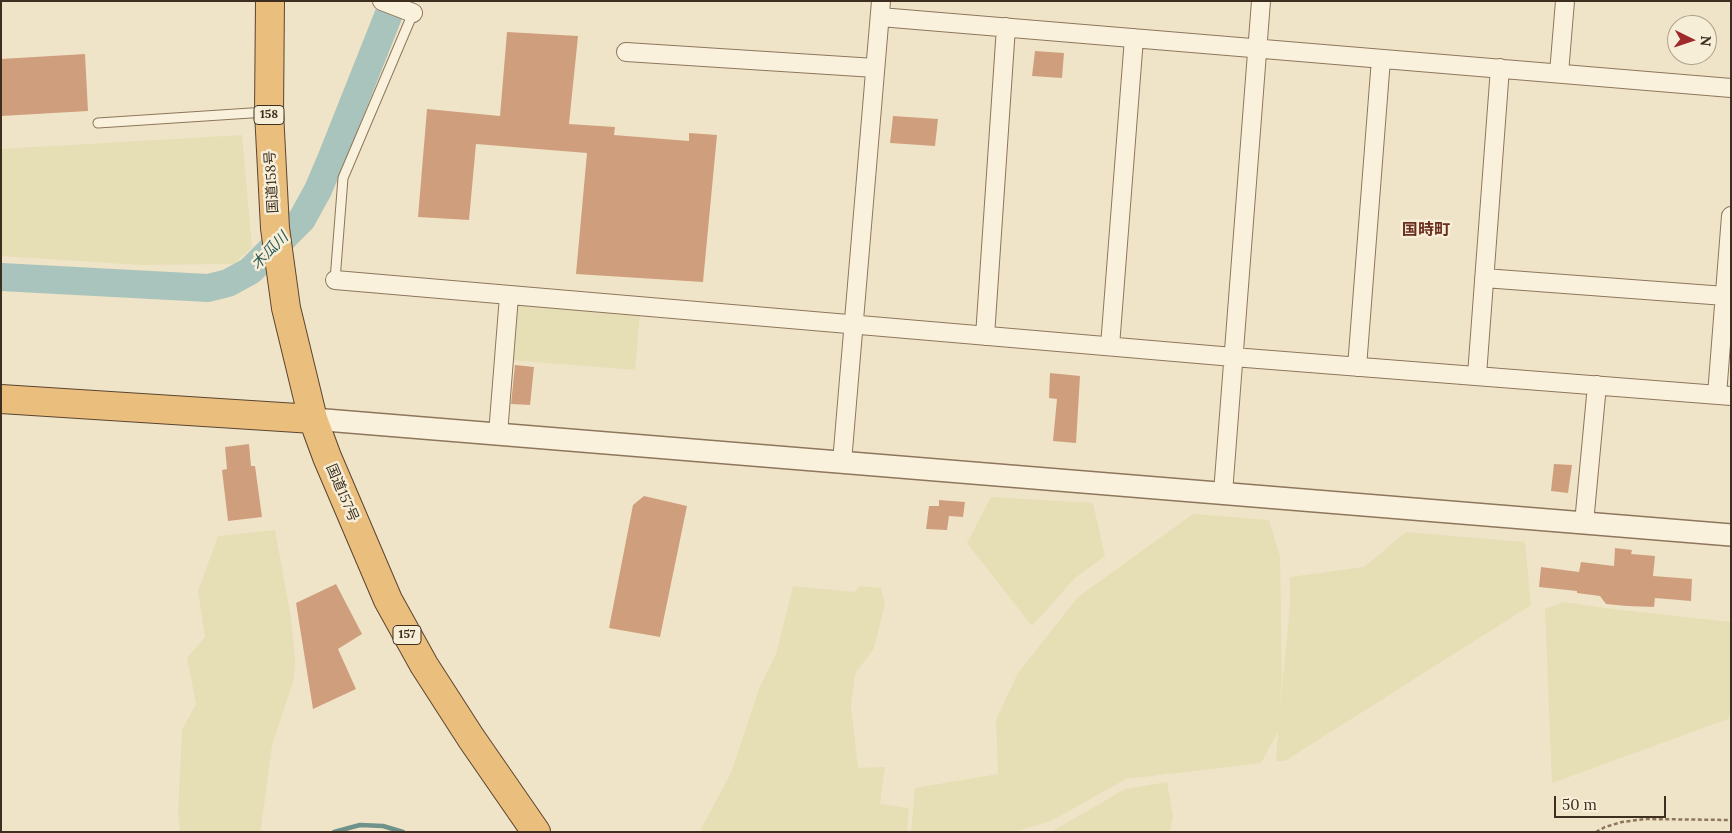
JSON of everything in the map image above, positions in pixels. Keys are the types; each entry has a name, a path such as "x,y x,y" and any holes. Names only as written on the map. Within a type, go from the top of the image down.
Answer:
{"highway":[{"name":"国道158号","path":"270,1 269,112 275,228 286,308 313,419"},
{"path":"1,399 313,419"},
{"name":"国道157号","path":"313,419 334,474 388,600 424,665 450,706 536,832"}],"street":[{"path":"1223,493 1261,1"},
{"path":"1559,73 1565,1"},
{"path":"383,2 409,12"},
{"path":"842,462 880,9 1006,27 1731,88"},
{"path":"984,336 1006,27"},
{"path":"1110,346 1134,38"},
{"path":"626,52 875,68"},
{"path":"1357,367 1381,58"},
{"path":"1476,375 1500,68"},
{"path":"335,280 1233,358 1476,375 1724,396 1725,296 1731,216"},
{"path":"1484,278 1725,296"},
{"path":"498,434 509,296"},
{"path":"1584,523 1597,385"},
{"path":"313,419 1731,535"}],"lane":[{"path":"335,280 343,178 409,12"},
{"path":"98,124 269,112"}],"path":[{"path":"1596,832 1622,822 1645,819 1731,820"}],"shaded area":[{"path":"242,135 252,247 234,264 140,265 1,256 1,149"},
{"path":"514,304 640,313 635,370 510,360"},
{"path":"991,497 1093,503 1105,556 1075,578 1032,626 967,543"},
{"path":"1193,514 1269,520 1280,556 1282,677 1279,717 1290,606 1290,577 1364,567 1406,532 1525,542 1531,605 1285,761 1276,761 1278,732 1261,763 1126,779 1051,821 1014,832 911,832 915,788 998,774 996,720 1018,673 1078,597"},
{"path":"275,530 291,618 295,659 294,679 272,745 261,829 259,832 180,832 178,814 182,730 196,704 187,658 205,637 198,591 218,536"},
{"path":"793,586 854,592 860,586 881,588 885,604 874,648 855,674 851,706 858,768 885,767 880,804 909,808 907,832 701,832 731,773 759,689 776,654"},
{"path":"1563,602 1731,622 1731,712 1728,719 1552,783 1545,609"},
{"path":"1167,782 1173,816 1170,832 1051,832 1125,789"}],"building":[{"path":"507,32 578,36 569,124 615,127 614,135 689,141 689,133 717,135 703,282 576,274 587,153 476,144 469,220 418,217 427,109 500,116"},
{"path":"1035,51 1064,53 1062,78 1032,76"},
{"path":"85,54 88,111 1,116 1,59"},
{"path":"893,116 938,119 935,146 890,143"},
{"path":"515,365 534,367 530,405 511,404"},
{"path":"1050,373 1080,376 1076,443 1053,441 1057,399 1049,398"},
{"path":"249,444 251,466 255,466 262,517 228,521 222,470 227,469 225,447"},
{"path":"1554,464 1572,465 1568,493 1551,491"},
{"path":"644,496 687,506 660,637 609,628 633,505"},
{"path":"939,500 965,502 963,517 949,516 947,530 926,529 929,506 939,506"},
{"path":"1615,548 1632,550 1631,554 1655,556 1653,576 1692,579 1691,601 1655,598 1654,607 1627,606 1606,604 1600,596 1577,593 1577,591 1539,587 1541,567 1579,572 1581,562 1614,566"},
{"path":"336,584 362,634 338,649 356,689 313,709 296,603"}],"waterway":[{"name":"木瓜川","path":"1,277 208,288 228,283 250,271 302,219 318,190 394,1"},
{"path":"334,832 360,825 383,826 403,832"}],"district":[{"name":"国時町","path":"1426,230"}]}
